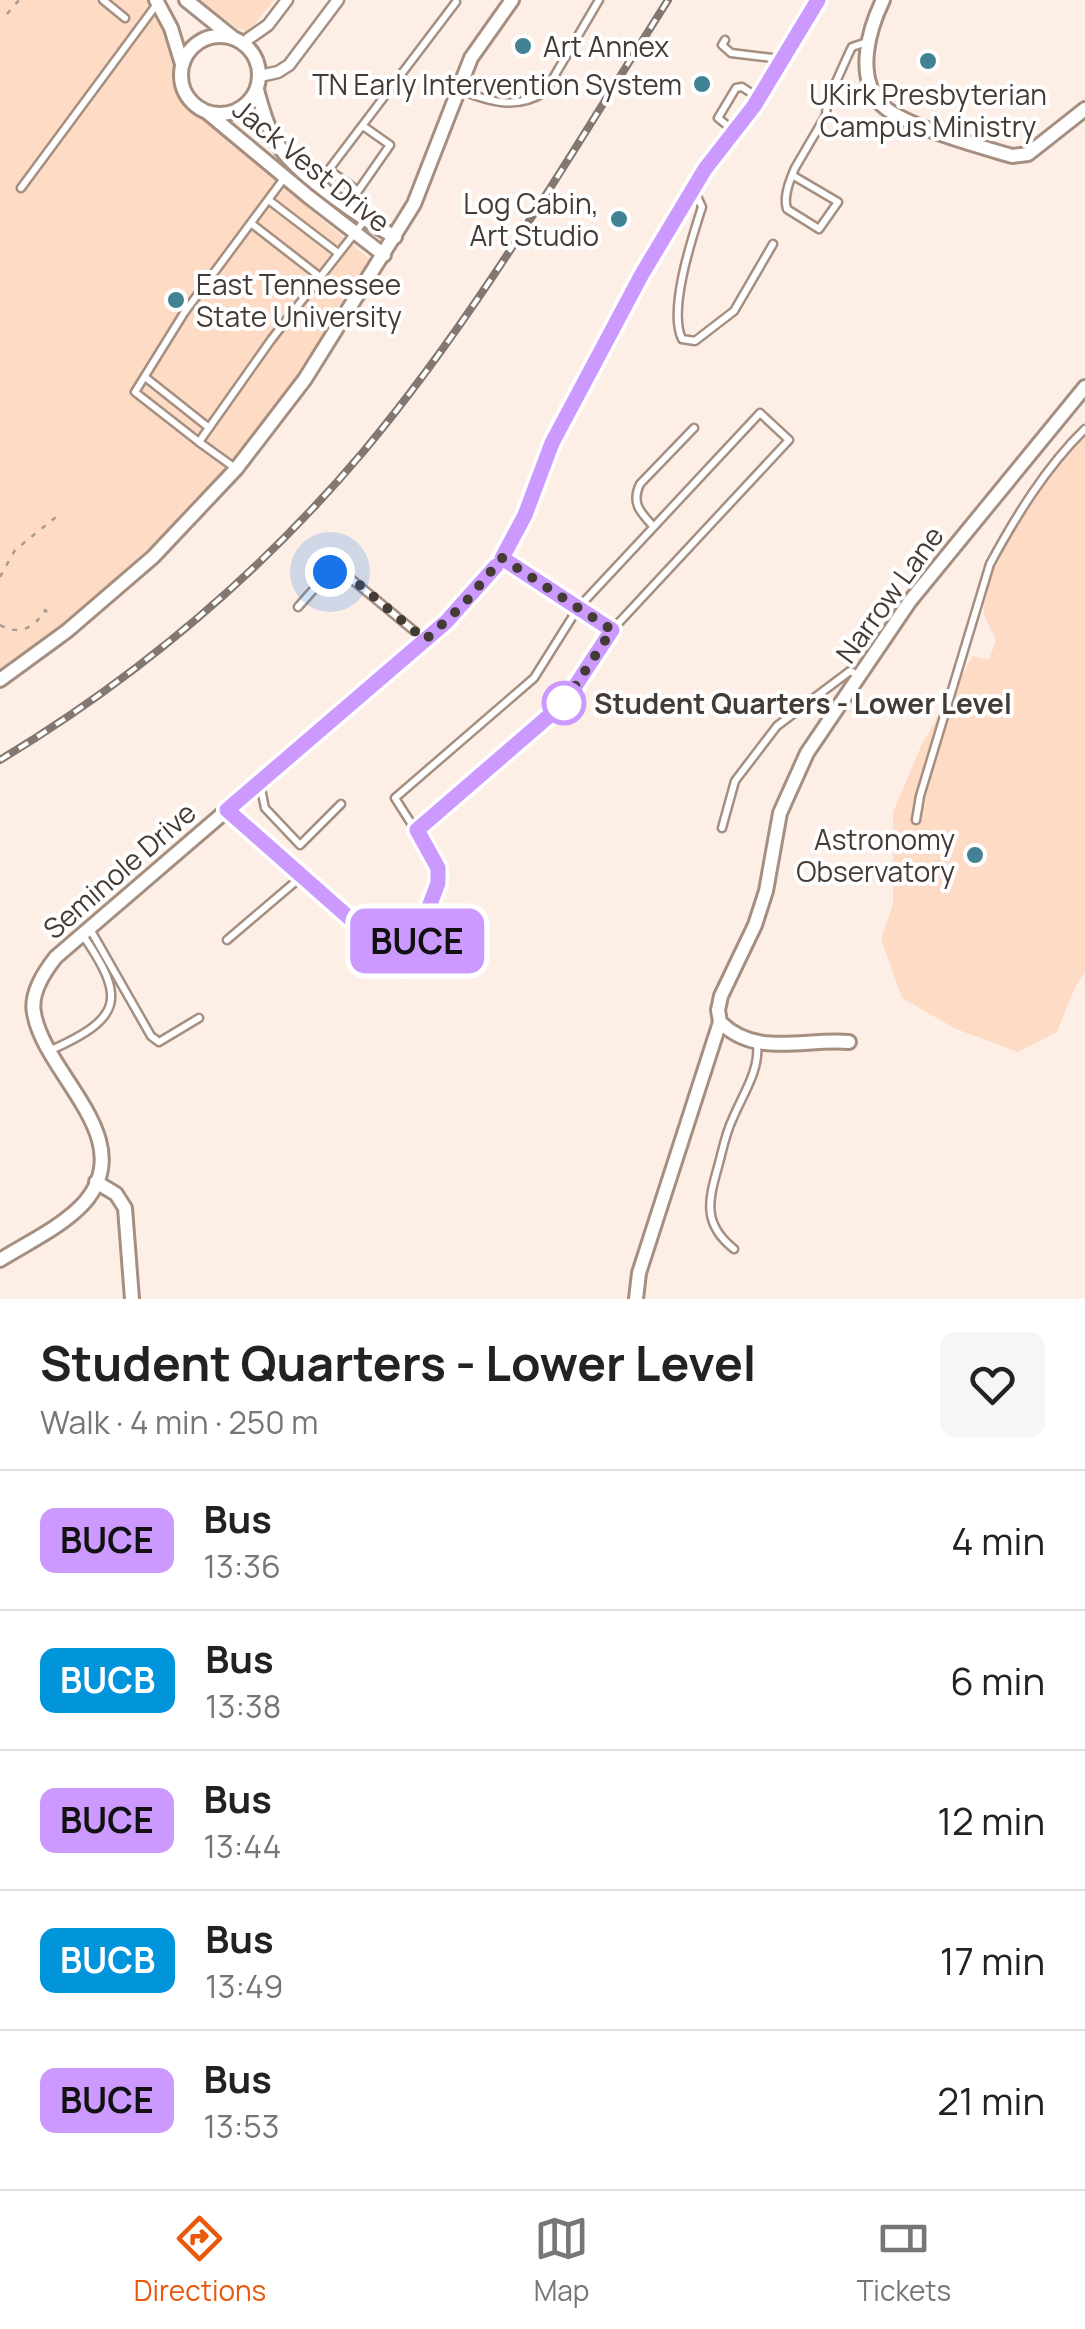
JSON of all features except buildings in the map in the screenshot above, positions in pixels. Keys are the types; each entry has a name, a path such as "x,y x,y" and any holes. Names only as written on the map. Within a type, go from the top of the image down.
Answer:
{"street":[{"path":"186,0 254,54 258,83"},
{"path":"248,39 268,25 288,0"},
{"path":"158,1 171,28 188,98 208,113 228,114 237,111 258,83 289,65 338,0"},
{"path":"0,680 67,631 135,573 236,470 305,379 395,237 432,165 472,58 512,0"},
{"name":"Seminole Drive","path":"96,1182 101,1164 96,1130 50,1051 34,1013 37,988 56,957 425,640 464,604 502,558 525,515 552,443 642,274 693,189 759,98 818,0"},
{"path":"883,0 870,28 868,71 881,104 920,125 1012,156 1028,154 1085,109"},
{"path":"182,64 198,43 220,36 232,37"},
{"name":"Jack Vest Drive","path":"258,83 268,126 294,164 395,237"},
{"name":"Jack Vest Drive","path":"208,113 384,255"},
{"name":"Narrow Lane","path":"636,1299 639,1273 720,1022 721,996 755,925 766,890 780,813 807,753 910,601 1085,387"},
{"path":"720,1022 740,1038 758,1044 849,1042"},
{"path":"0,1260 72,1212 84,1202 96,1182 116,1194 124,1208 129,1229 132,1299"}],"lane":[{"path":"103,0 125,18"},
{"path":"459,90 505,104 530,100 545,92 599,0"},
{"path":"21,188 158,1"},
{"path":"308,197 456,2"},
{"path":"726,40 722,45 731,53 782,59"},
{"path":"792,175 838,202 820,229 787,209 792,175 826,115 829,96 852,47 869,42"},
{"path":"734,131 718,118 736,88 742,87 759,98"},
{"path":"329,170 358,191 390,146 362,126"},
{"path":"236,470 135,392 184,313 294,164"},
{"path":"693,189 702,207 678,307 677,325 682,339 695,341 734,311 773,244"},
{"path":"270,201 338,253"},
{"path":"198,442 365,218"},
{"path":"252,224 319,276"},
{"path":"145,377 208,427"},
{"path":"227,810 406,968 438,883 438,868 395,798 534,678 578,608 760,412 789,440 612,630 564,703 417,830"},
{"path":"654,526 640,512 636,493 640,484 694,428"},
{"path":"916,820 990,564 1007,532 1065,448 1085,429"},
{"path":"502,558 612,630"},
{"path":"298,608 330,572 339,569 425,640"},
{"path":"722,828 735,781 778,726 850,671 859,675"},
{"path":"260,783 266,808 300,845 342,804"},
{"path":"227,940 301,878"},
{"path":"86,931 151,1036 159,1042 199,1018"},
{"path":"50,1051 90,1028 108,1011 114,999 110,980 86,931"},
{"path":"734,1249 721,1239 714,1226 709,1201 730,1123 759,1060 758,1044"}],"path":[{"path":"6,14 19,0"},
{"path":"0,577 15,550 60,514"},
{"path":"0,625 23,630 36,624 45,610 52,616"}],"shaded area":[{"name":"East Tennessee State University","path":"0,0 150,0 170,35 187,104 259,160 293,195 371,260 304,368 194,502 83,607 0,670"},
{"path":"199,0 274,0 249,32 238,29"},
{"path":"1085,434 1085,972 1057,1032 1018,1052 956,1029 902,998 881,939 893,904 893,812 922,744 973,656 989,660 996,640 983,613 988,577 1005,542 1048,474"}],"railway":[{"path":"0,760 100,694 194,621 282,540 363,452 485,288 668,0"}],"bus line":[{"name":"BUCE","path":"496,566 446,622 227,810 406,968 438,883 438,868 417,830 564,703 612,630 502,558 525,515 552,443 642,274 705,169 754,106 818,0"}],"place":[{"name":"Art Annex","path":"523,46"},
{"name":"UKirk Presbyterian Campus Ministry","path":"928,61"},
{"name":"TN Early Intervention System","path":"702,84"},
{"name":"Log Cabin, Art Studio","path":"619,219"},
{"name":"East Tennessee State University","path":"176,300"},
{"name":"Student Quarters - Lower Level","path":"564,703"},
{"name":"Astronomy Observatory","path":"975,855"}],"route":[{"path":"330,572 339,569 348,575 425,640 464,604 502,558 612,630 564,703"}]}
